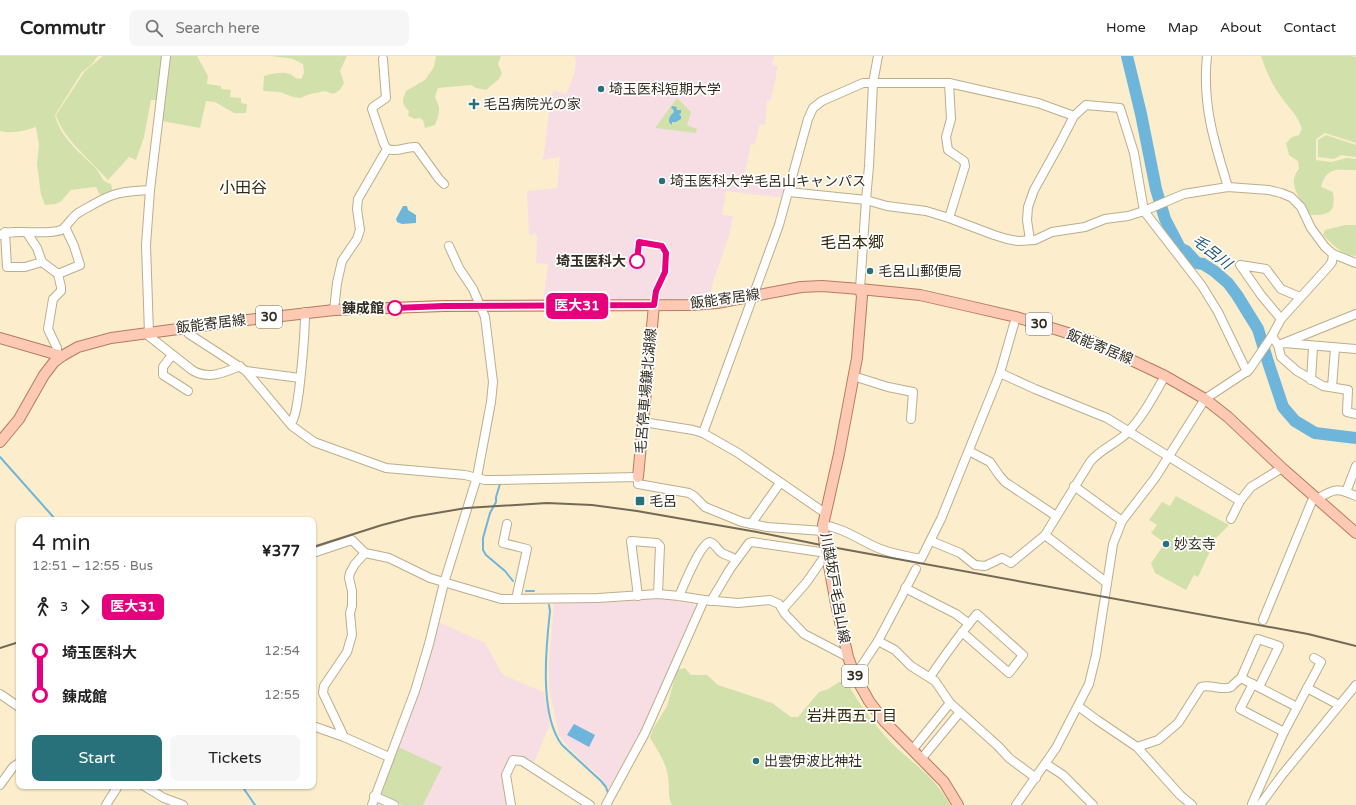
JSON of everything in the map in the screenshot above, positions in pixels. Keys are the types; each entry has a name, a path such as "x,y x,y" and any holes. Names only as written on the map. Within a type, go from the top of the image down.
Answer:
{"main road":[{"name":"飯能寄居線","path":"0,442 19,419 44,375 59,355 78,347 112,338 305,312 334,310 481,306 701,305 792,288 860,289 920,296 1016,317 1087,339 1165,376 1205,399 1228,416 1282,468 1356,533"},
{"name":"川越坂戸毛呂山線","path":"860,289 862,296 859,341 854,376 823,528 842,635 855,676 869,700 884,721 944,782 958,805"},
{"name":"毛呂停車場鎌北湖線","path":"638,477 654,305"},
{"path":"0,338 59,355"}],"street":[{"path":"166,56 150,190 146,245 147,333 172,355 201,375 208,376 243,368 300,378"},
{"path":"860,289 869,166 873,83 878,56"},
{"path":"1207,56 1205,82 1207,107 1216,148 1228,187"},
{"path":"383,59 386,98 372,109 384,144 387,149 399,151 416,147 444,184"},
{"path":"703,433 779,225 808,119 813,108 822,101 863,83 949,83 1038,103 1074,116"},
{"path":"949,83 951,119 946,137 948,150 964,161 966,166 950,218"},
{"path":"1030,240 1027,220 1028,207 1034,190 1074,116 1086,105 1120,108 1134,153 1146,210 1202,286 1249,369"},
{"path":"334,310 336,283 342,261 359,235 360,230 357,209 358,199 387,149"},
{"path":"789,192 866,200 887,206 926,211 950,218 1007,239 1035,240 1052,232 1085,227 1105,219 1128,216 1184,194 1228,187 1269,190 1281,193 1291,198 1301,207 1311,228 1325,247 1335,254 1356,263"},
{"path":"42,262 26,268 7,267 2,233 27,233 62,229 71,218 114,194 150,190"},
{"path":"58,274 80,265 74,246 65,227"},
{"path":"27,233 37,248 42,262 58,274 61,291 53,299 48,328 59,355"},
{"path":"372,805 374,796 417,684 430,644 444,583 477,477 491,402 493,382 485,317 473,289 459,268 449,246"},
{"path":"1016,805 1056,748 1089,684 1094,668 1113,544 1122,521 1144,493 1205,399 1249,369 1281,319 1329,266 1335,254"},
{"path":"1281,319 1261,295 1240,265 1266,269 1281,289 1300,297"},
{"path":"291,424 295,416 300,378 305,338 305,312"},
{"path":"1281,344 1356,314"},
{"path":"184,328 188,334 243,368 299,432 314,442 386,468 465,475 485,480 638,477 638,484 689,494 694,496 705,507 713,511 751,524 823,528 836,527 890,553 921,558 931,541 1000,373 1016,317"},
{"path":"1270,338 1281,344 1356,349"},
{"path":"1281,344 1281,357 1297,371 1323,386 1348,390 1347,412 1356,414"},
{"path":"1311,380 1313,347"},
{"path":"1332,387 1335,348"},
{"path":"172,355 163,367 163,375 188,391"},
{"path":"1000,373 1107,418 1240,501"},
{"path":"854,376 888,387 913,392 911,418"},
{"path":"931,541 960,554 975,565 985,566 1002,558 1011,563 1045,535 1074,486 1095,456 1119,441 1129,431 1140,418 1165,376"},
{"path":"644,422 703,433 738,453 825,513"},
{"path":"969,451 990,462 1005,482 1056,516"},
{"path":"1346,492 1356,466"},
{"path":"1231,519 1240,501 1251,487 1282,468"},
{"path":"751,524 780,483"},
{"path":"1074,486 1122,521"},
{"path":"1263,620 1316,498 1338,489 1356,496"},
{"path":"507,524 503,542 528,549 516,599"},
{"path":"1045,535 1107,583"},
{"path":"316,552 352,540 365,553 389,558 430,578 444,583 501,599 598,598 658,594 708,601 738,603 770,600 779,604 785,614 804,634 848,657"},
{"path":"638,596 631,541 657,542 660,546 658,594"},
{"path":"680,596 700,551 707,543 710,542 715,544 720,552 736,560"},
{"path":"606,805 645,733 708,601 736,560 752,542 827,553 806,583 783,609"},
{"path":"344,737 323,693 324,686 347,652 352,635 350,613 352,606 352,591 349,578 355,564 365,553"},
{"path":"855,676 878,641 916,569"},
{"path":"905,588 956,614 969,624"},
{"path":"930,677 962,632 977,614 1023,654 1009,673 962,632"},
{"path":"1137,747 1158,740 1178,723 1201,687 1207,686 1226,688 1230,687 1241,678 1258,639 1279,646 1256,686 1240,709 1284,732"},
{"path":"878,641 894,650 911,666 935,681 950,703 1010,758 1036,778"},
{"path":"1254,805 1252,804 1284,732 1321,662 1314,658"},
{"path":"1241,678 1297,707"},
{"path":"1260,805 1282,774 1356,685"},
{"path":"1307,688 1339,705"},
{"path":"0,694 16,705"},
{"path":"913,749 950,703"},
{"path":"1078,706 1137,747 1169,783 1192,805"},
{"path":"922,758 960,712"},
{"path":"316,727 344,737 389,757"},
{"path":"511,805 506,775 513,760 522,761 590,805"},
{"path":"1046,764 1063,775 1093,805"},
{"path":"0,785 16,766"},
{"path":"106,805 116,789"},
{"path":"149,789 164,798 183,805"},
{"path":"374,796 394,805"}],"shaded area":[{"name":"埼玉医科大学毛呂山キャンパス","path":"575,56 774,56 772,64 778,66 771,100 767,101 765,125 760,124 755,145 751,144 744,178 788,185 785,198 726,191 722,215 733,216 729,236 711,288 712,300 543,301 548,264 536,263 537,236 535,234 529,235 527,191 557,188 560,157 543,160 551,98 553,90 566,94 574,74 576,62"},
{"path":"659,599 674,600 694,605 696,608 651,710 609,788 598,775 571,750 559,735 549,688 549,664 554,604"},
{"path":"438,622 485,643 503,675 544,692 550,724 533,765 510,758 508,805 401,805 382,796 381,793 418,692"}],"green space":[{"path":"0,56 98,56 91,65 82,72 55,115 63,134 97,170 104,180 111,184 113,193 102,196 96,187 71,190 61,202 45,205 41,195 37,164 39,145 36,127 14,132 0,131"},
{"path":"103,56 162,56 157,100 151,100 144,137 136,160 129,157 108,180 64,132 56,115 85,71"},
{"path":"169,56 197,56 208,76 207,84 221,86 221,89 231,90 230,97 241,98 241,103 247,104 246,113 234,113 215,102 206,101 200,128 162,121"},
{"path":"271,56 347,56 340,71 344,83 340,90 333,94 325,91 300,98 280,92 263,91 264,76 284,73 301,79 304,73 303,64 293,59"},
{"path":"436,56 501,56 498,64 502,73 499,79 486,90 476,88 471,85 438,88 435,97 439,108 438,117 435,125 425,128 423,120 408,116 409,111 403,104 403,100 406,91 425,80 434,67"},
{"path":"1261,56 1356,57 1356,143 1325,133 1316,139 1316,160 1331,162 1347,158 1356,159 1356,170 1338,170 1330,172 1323,180 1321,187 1333,192 1334,199 1332,209 1327,213 1311,215 1297,193 1294,181 1295,175 1299,169 1298,161 1289,155 1286,143 1292,137 1299,135 1302,129 1296,116 1272,83"},
{"path":"677,98 691,112 687,125 697,129 696,133 655,128"},
{"path":"1326,135 1356,145 1356,157 1341,155 1334,159 1318,157 1318,140"},
{"path":"1345,225 1356,225 1356,256 1346,254 1323,235 1325,230"},
{"path":"1176,496 1229,525 1216,538 1198,577 1194,575 1186,590 1155,573 1151,563 1165,543 1151,533 1157,525 1149,520 1162,502 1170,506"},
{"path":"685,668 691,675 707,675 718,685 772,703 791,717 798,717 819,692 828,689 839,682 847,682 877,726 898,749 933,781 950,805 672,805 667,772 661,757 650,738 653,729 667,706 677,670"},
{"path":"398,747 442,767 423,805 402,805 383,796 382,794"}],"water":[{"path":"672,106 677,107 676,109 678,110 681,110 681,113 679,114 681,119 676,122 672,122 672,125 669,122 671,115 674,112 671,108"},
{"path":"403,206 407,206 408,210 416,215 416,223 402,224 397,222 396,219"},
{"path":"574,724 595,735 589,747 567,735"}],"waterway":[{"name":"毛呂川","path":"1127,56 1141,114 1156,189 1165,219 1180,248 1186,251 1197,263 1203,264 1214,271 1228,283 1237,295 1258,329 1283,407 1295,421 1315,433 1356,438"},
{"path":"0,457 53,517"},
{"path":"500,484 496,502 490,513 483,538 483,550 486,555 505,571 513,581"},
{"path":"526,591 534,591"},
{"path":"549,605 550,611 546,680 547,699 555,732 562,745 601,781 606,787 608,793"},
{"path":"244,789 255,805"}],"railway":[{"path":"316,546 382,525 413,517 466,508 547,503 592,505 637,511 757,532 826,546 1308,634 1356,646"},
{"path":"0,648 16,643"}],"bus line":[{"name":"医大31","path":"395,308 444,306 654,305 656,291 665,272 666,253 662,246 639,242 637,261"}],"place":[{"name":"埼玉医科短期大学","path":"601,89"},
{"name":"毛呂病院光の家","path":"474,104"},
{"name":"埼玉医科大学毛呂山キャンパス","path":"662,181"},
{"name":"埼玉医科大","path":"637,261"},
{"name":"毛呂山郵便局","path":"870,271"},
{"name":"錬成館","path":"395,308"},
{"name":"毛呂","path":"640,501"},
{"name":"妙玄寺","path":"1166,544"},
{"name":"出雲伊波比神社","path":"756,761"}],"district":[{"name":"小田谷","path":"243,188"},
{"name":"毛呂本郷","path":"852,243"},
{"name":"岩井西五丁目","path":"852,716"}]}
